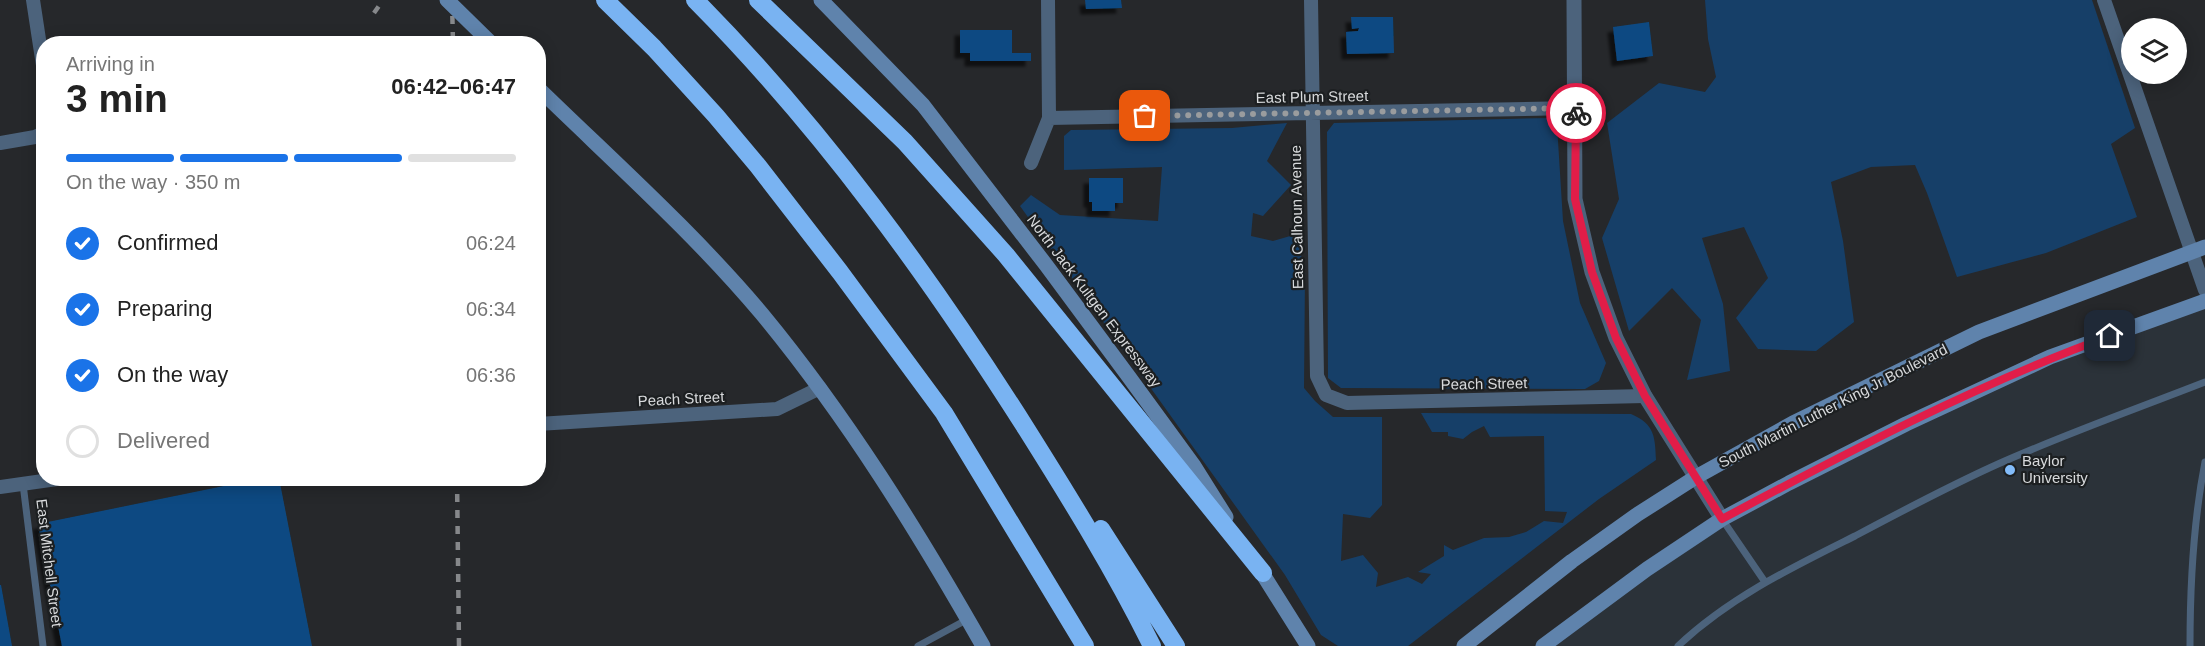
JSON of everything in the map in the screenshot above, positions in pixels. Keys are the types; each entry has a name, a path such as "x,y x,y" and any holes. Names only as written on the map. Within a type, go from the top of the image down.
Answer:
{"highway":[{"path":"605,0 654,48 716,116 840,272 944,413 1085,646"},
{"path":"695,0 732,37 796,111 891,228 1098,525 1176,646"},
{"path":"758,0 905,142 1006,255 1263,573"},
{"path":"987,366 1096,544 1152,646"},
{"path":"1071,621 1074,646"}],"main road":[{"path":"447,0 484,36"},
{"name":"North Jack Kultgen Expressway","path":"821,0 923,105 1046,265 1194,466 1308,646"},
{"path":"546,95 692,238 760,313 820,388 872,462 983,646"},
{"name":"South Martin Luther King Jr Boulevard","path":"1464,646 1572,561 1638,514 1696,477 1802,419 1979,332 2198,249"},
{"path":"1544,646 1647,569 1722,519 1906,424 2050,357 2205,301"},
{"path":"1280,599 1297,636 1299,646"},
{"path":"1455,646 1477,635"}],"street":[{"path":"33,0 38,36"},
{"path":"1031,163 1049,118 1048,0"},
{"name":"East Calhoun Avenue","path":"1311,0 1317,376 1326,395"},
{"path":"1574,0 1575,199 1592,272 1616,338 1645,396 1722,519"},
{"path":"2104,0 2198,249 2205,290"},
{"name":"East Plum Street","path":"1049,118 1576,108"},
{"path":"0,143 36,137"},
{"name":"Peach Street","path":"546,423 777,409 820,388"},
{"name":"Peach Street","path":"1326,395 1347,403 1645,396"},
{"path":"0,487 36,482"}],"lane":[{"path":"1678,646 1730,604 1765,582 1940,492 1999,464 2205,382"},
{"path":"2190,646 2189,606 2193,534 2205,462"},
{"name":"East Mitchell Street","path":"23,484 43,646"},
{"path":"1722,519 1765,582"},
{"path":"918,646 968,620"}],"shaded area":[{"path":"1705,0 2092,0 2135,128 2111,144 2137,217 2046,253 1957,277 1915,165 1871,167 1831,182 1843,241 1854,322 1816,351 1758,349 1736,318 1768,278 1744,227 1702,238 1723,304 1730,371 1687,380 1701,320 1672,288 1629,331 1602,238 1619,199 1607,123 1659,83 1705,92 1716,77 1708,39"},
{"path":"1551,118 1557,125 1563,221 1580,303 1606,363 1599,381 1585,389 1341,388 1328,378 1327,132 1334,123"},
{"path":"1287,123 1267,161 1291,185 1263,216 1253,213 1251,236 1273,241 1297,234 1305,275 1304,388 1333,417 1382,417 1382,505 1370,518 1343,514 1341,561 1363,555 1378,573 1376,587 1408,577 1422,584 1431,574 1418,572 1444,556 1444,545 1453,550 1484,538 1509,537 1526,532 1544,521 1563,523 1567,512 1545,511 1544,436 1490,437 1484,426 1463,439 1448,436 1448,432 1432,432 1421,413 1631,414 1645,422 1654,438 1656,460 1599,499 1408,646 1338,646 1321,635 1285,575 1020,206 1031,195 1060,215 1158,221 1162,167 1064,170 1064,136 1071,130 1232,128"},
{"name":"Baylor University","path":"2205,301 2205,646 1552,646 1722,519 1906,424"}],"building":[{"path":"1085,0 1121,0 1122,8 1086,9"},
{"path":"1351,17 1393,17 1394,53 1347,54 1346,32 1358,31 1359,28 1352,29"},
{"path":"1649,22 1653,56 1617,61 1613,27"},
{"path":"960,30 1012,30 1012,53 1031,53 1031,61 970,61 970,53 960,53"},
{"path":"1089,178 1123,178 1123,203 1115,203 1115,211 1092,211 1092,202 1089,202"},
{"path":"224,486 281,486 312,646 62,646 38,524"},
{"path":"1,585 12,646 0,646"}],"railway":[{"path":"374,13 383,0"},
{"path":"452,0 453,36"},
{"path":"457,486 459,646"}],"way so far":[{"path":"1145,116 1576,108 1576,113"}],"place":[{"name":"Baylor University","path":"2010,470"}],"route":[{"path":"1576,113 1575,199 1592,272 1616,338 1645,396 1722,519 1839,457 1989,384 2050,357 2110,336"}]}
